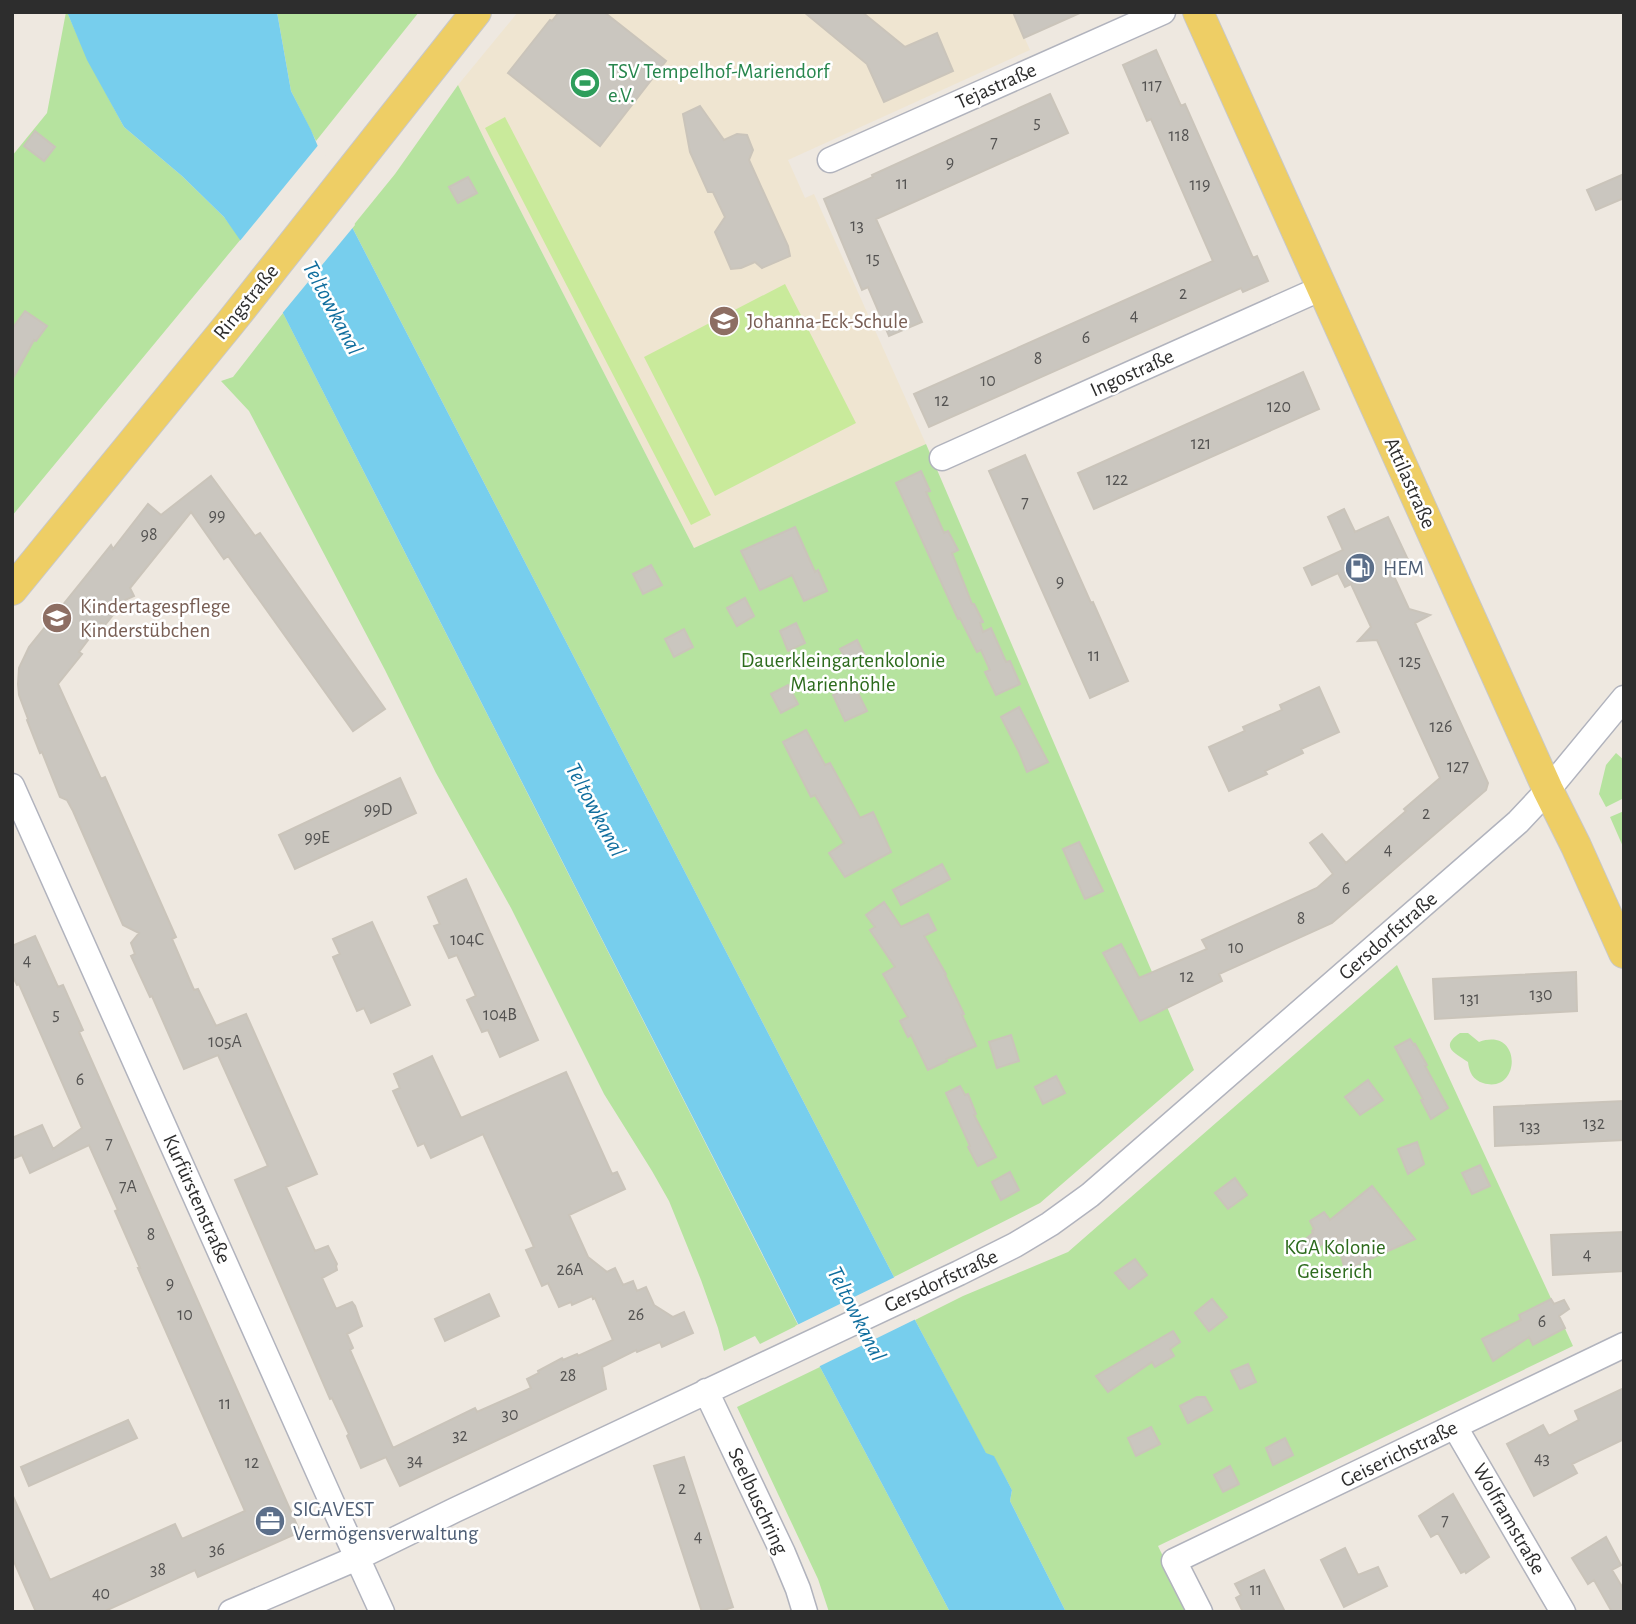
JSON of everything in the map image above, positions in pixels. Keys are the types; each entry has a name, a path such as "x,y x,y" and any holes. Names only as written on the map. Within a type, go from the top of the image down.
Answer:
{"main road":[{"name":"Ringstraße","path":"12,590 231,322 476,12"},
{"name":"Attilastraße","path":"1198,12 1624,953"}],"street":[{"name":"Tejastraße","path":"830,160 1163,12"},
{"name":"Ingostraße","path":"943,458 1322,288"},
{"name":"Gersdorfstraße","path":"231,1612 357,1558 953,1275 1015,1245 1049,1224 1090,1195 1518,822 1624,698"},
{"name":"Kurfürstenstraße","path":"12,786 382,1612"},
{"name":"Geiserichstraße","path":"1200,1612 1174,1561 1624,1345"},
{"name":"Seelbuschring","path":"706,1391 783,1553 805,1612"},
{"name":"Wolframstraße","path":"1455,1427 1563,1612"}],"shaded area":[{"name":"Johanna-Eck-Schule","path":"518,12 1013,12 1030,50 788,160 805,198 814,194 926,444 694,548 458,85"}],"green space":[{"path":"66,12 124,127 182,176 224,217 241,239 12,516 12,156 47,113"},
{"path":"277,12 419,12 316,141 291,91"},
{"name":"Dauerkleingartenkolonie Marienhöhle","path":"458,85 694,548 926,444 1194,1070 1040,1203 894,1277 352,227 395,174"},
{"path":"505,117 711,515 691,525 485,128"},
{"path":"785,284 856,423 715,496 644,357"},
{"path":"283,313 798,1325 760,1344 755,1336 724,1351 701,1280 669,1201 604,1094 511,908 436,773 249,411 221,381 233,377"},
{"path":"1616,753 1624,760 1624,798 1606,807 1599,794 1606,765"},
{"path":"1624,811 1624,849 1610,817"},
{"name":"KGA Kolonie Geiserich","path":"1397,965 1573,1346 1158,1546 1190,1612 1066,1612 1010,1501 1012,1490 994,1457 986,1454 915,1320 963,1296 1068,1252"},
{"path":"1460,1033 1468,1033 1479,1042 1493,1040 1504,1043 1510,1051 1512,1061 1505,1079 1496,1084 1483,1083 1474,1078 1468,1062 1454,1053 1450,1046"},
{"path":"820,1367 950,1612 829,1612 818,1579 737,1407"}],"water":[{"name":"Teltowkanal","path":"67,12 277,12 291,91 311,130 352,227 915,1320 986,1453 994,1456 1012,1490 1010,1501 1066,1612 950,1612 820,1367 261,270 224,217 182,176 124,127 87,60"}],"pier":[{"path":"320,143 355,225 280,316 239,242"},
{"path":"897,1276 918,1318 816,1368 795,1326"}],"building":[{"name":"TSV Tempelhof-Mariendorf e.V.","path":"559,12 604,12 666,61 600,146 508,73"},
{"path":"804,12 862,12 905,47 937,33 953,71 884,102 867,64"},
{"path":"1013,12 1082,12 1024,38"},
{"path":"1156,50 1181,106 1185,104 1253,258 1257,256 1268,281 1243,292 1241,288 929,427 914,394 1213,261 1151,119 1147,121 1123,65"},
{"path":"1050,94 1068,133 876,219 922,322 889,336 868,287 862,290 824,199"},
{"path":"700,106 724,140 737,134 747,135 753,150 749,160 790,256 762,268 755,262 731,269 715,232 725,217 713,192 708,192 690,152 683,114"},
{"path":"35,131 55,147 44,161 24,146"},
{"path":"1624,174 1624,198 1596,210 1587,190"},
{"path":"468,177 477,193 458,203 449,187"},
{"path":"25,311 47,326 36,341 34,340 12,380 12,329"},
{"path":"1303,372 1319,409 1094,509 1078,473"},
{"path":"1025,455 1128,681 1090,698 989,471"},
{"path":"921,471 930,491 926,492 944,533 948,531 958,550 952,553 972,604 983,622 980,623 983,632 991,628 1006,662 1010,661 1020,684 996,695 985,672 990,670 981,650 977,652 960,618 958,619 896,483"},
{"path":"211,476 255,536 260,533 385,709 353,731 228,556 224,559 191,512 130,588 134,596 125,600 105,625 101,623 79,652 82,654 58,684 101,779 105,777 176,937 172,939 194,990 198,989 216,1026 246,1014 317,1174 286,1187 315,1251 328,1246 337,1264 337,1270 322,1278 336,1309 352,1302 355,1306 362,1326 347,1334 353,1348 350,1350 393,1448 475,1408 477,1412 531,1388 527,1379 539,1373 538,1371 562,1358 563,1360 577,1354 578,1356 613,1340 595,1298 592,1296 572,1305 571,1302 559,1307 548,1283 542,1286 526,1250 534,1247 483,1134 431,1158 424,1143 418,1146 393,1091 400,1088 394,1074 432,1056 461,1118 566,1072 612,1174 617,1172 625,1189 569,1215 588,1257 607,1272 615,1268 623,1285 633,1281 637,1291 646,1287 654,1305 673,1317 684,1312 693,1333 662,1347 660,1342 637,1352 636,1350 602,1367 606,1389 400,1486 386,1457 361,1468 347,1436 349,1434 332,1398 330,1399 235,1180 268,1166 218,1055 184,1069 131,956 135,954 131,943 139,933 123,925 73,811 67,800 60,797 42,752 40,753 19,695 19,668 29,647 111,545 113,549 148,504 161,515"},
{"path":"1344,509 1355,532 1388,517 1410,564 1392,572 1409,609 1430,615 1415,623 1488,783 1486,790 1332,923 1219,974 1222,981 1140,1021 1103,953 1121,944 1139,978 1207,949 1202,940 1317,888 1333,874 1310,843 1322,834 1346,863 1440,778 1377,640 1358,641 1371,627 1351,584 1345,587 1338,573 1312,585 1304,568 1343,550 1328,517"},
{"path":"795,527 815,572 818,570 827,591 804,601 792,575 760,590 741,551"},
{"path":"651,565 662,585 643,594 633,574"},
{"path":"745,598 754,616 737,626 727,608"},
{"path":"796,623 805,643 788,651 780,631"},
{"path":"684,629 693,647 674,657 665,639"},
{"path":"857,640 865,656 849,665 840,649"},
{"path":"788,685 798,704 781,713 771,694"},
{"path":"854,685 867,711 845,721 833,695"},
{"path":"1319,687 1339,732 1301,749 1303,753 1265,771 1267,774 1229,791 1209,747 1245,731 1243,727 1282,710 1280,705"},
{"path":"1019,707 1048,762 1027,772 1001,717"},
{"path":"806,730 825,765 830,763 860,818 873,812 891,852 845,877 829,853 844,843 815,795 811,797 783,742"},
{"path":"400,778 416,813 295,869 279,835"},
{"path":"1079,842 1103,891 1085,899 1063,849"},
{"path":"942,864 950,879 901,905 893,890"},
{"path":"466,879 538,1040 500,1057 488,1030 482,1032 467,1000 476,996 457,955 449,958 434,926 440,924 428,897"},
{"path":"884,902 901,927 928,914 936,930 924,936 946,974 976,1046 928,1070 911,1035 908,1037 900,1021 908,1017 883,974 895,967 870,930 875,927 866,915"},
{"path":"372,922 410,1005 371,1023 364,1008 357,1011 333,957 340,954 333,939"},
{"path":"35,936 58,987 63,985 83,1030 79,1032 300,1532 198,1577 195,1570 103,1612 36,1612 12,1557 12,1494 50,1580 175,1524 182,1539 245,1511 138,1268 115,1211 118,1210 89,1145 30,1173 22,1155 12,1159 12,1138 42,1125 53,1149 82,1128 19,984 17,985 12,975 12,946"},
{"path":"1576,972 1577,1011 1435,1019 1433,979"},
{"path":"1011,1035 1019,1061 997,1068 989,1042"},
{"path":"1410,1039 1427,1065 1425,1066 1448,1108 1431,1119 1395,1047"},
{"path":"1056,1076 1065,1093 1043,1104 1035,1087"},
{"path":"1368,1080 1383,1100 1360,1115 1345,1097"},
{"path":"960,1086 965,1095 968,1094 976,1114 974,1115 996,1157 978,1166 946,1093"},
{"path":"1624,1101 1624,1140 1495,1146 1494,1107"},
{"path":"1417,1142 1424,1164 1408,1174 1398,1149"},
{"path":"1480,1165 1490,1186 1472,1194 1462,1173"},
{"path":"1010,1172 1019,1190 1001,1200 992,1182"},
{"path":"1235,1178 1247,1195 1228,1209 1215,1193"},
{"path":"1372,1186 1415,1239 1345,1270 1336,1237 1300,1256 1295,1248 1313,1233 1310,1221 1324,1212 1330,1220"},
{"path":"1624,1232 1624,1271 1553,1275 1551,1235"},
{"path":"1135,1259 1147,1275 1129,1289 1115,1273"},
{"path":"489,1294 499,1316 445,1341 435,1319"},
{"path":"1212,1299 1227,1317 1209,1331 1195,1313"},
{"path":"1551,1299 1554,1304 1564,1300 1569,1309 1559,1316 1565,1328 1533,1345 1529,1337 1493,1361 1482,1339 1521,1320 1519,1315"},
{"path":"1173,1331 1180,1342 1170,1349 1174,1356 1155,1367 1152,1362 1108,1392 1096,1376"},
{"path":"1248,1364 1256,1382 1240,1389 1231,1371"},
{"path":"1624,1388 1624,1439 1572,1464 1577,1473 1534,1496 1507,1444 1543,1425 1549,1436 1579,1420 1575,1411"},
{"path":"1197,1397 1205,1397 1212,1410 1188,1423 1180,1406"},
{"path":"128,1420 137,1438 29,1486 21,1467"},
{"path":"1151,1427 1160,1444 1136,1456 1128,1438"},
{"path":"1285,1438 1293,1455 1273,1465 1266,1448"},
{"path":"684,1457 733,1607 718,1612 702,1612 654,1466"},
{"path":"1230,1466 1239,1484 1223,1492 1214,1475"},
{"path":"1453,1494 1489,1557 1466,1573 1461,1573 1438,1533 1431,1537 1419,1516"},
{"path":"1606,1537 1621,1565 1612,1570 1624,1590 1624,1612 1612,1612 1594,1580 1588,1584 1572,1558"},
{"path":"1345,1548 1358,1575 1378,1567 1387,1586 1344,1607 1321,1560"},
{"path":"1264,1570 1285,1612 1243,1612 1236,1598 1241,1595 1235,1584"}],"place":[{"name":"TSV Tempelhof-Mariendorf e.V.","path":"585,83"},
{"name":"Johanna-Eck-Schule","path":"724,321"},
{"name":"HEM","path":"1360,568"},
{"name":"Kindertagespflege Kinderstübchen","path":"57,618"},
{"name":"SIGAVEST Vermögensverwaltung","path":"270,1521"}]}
